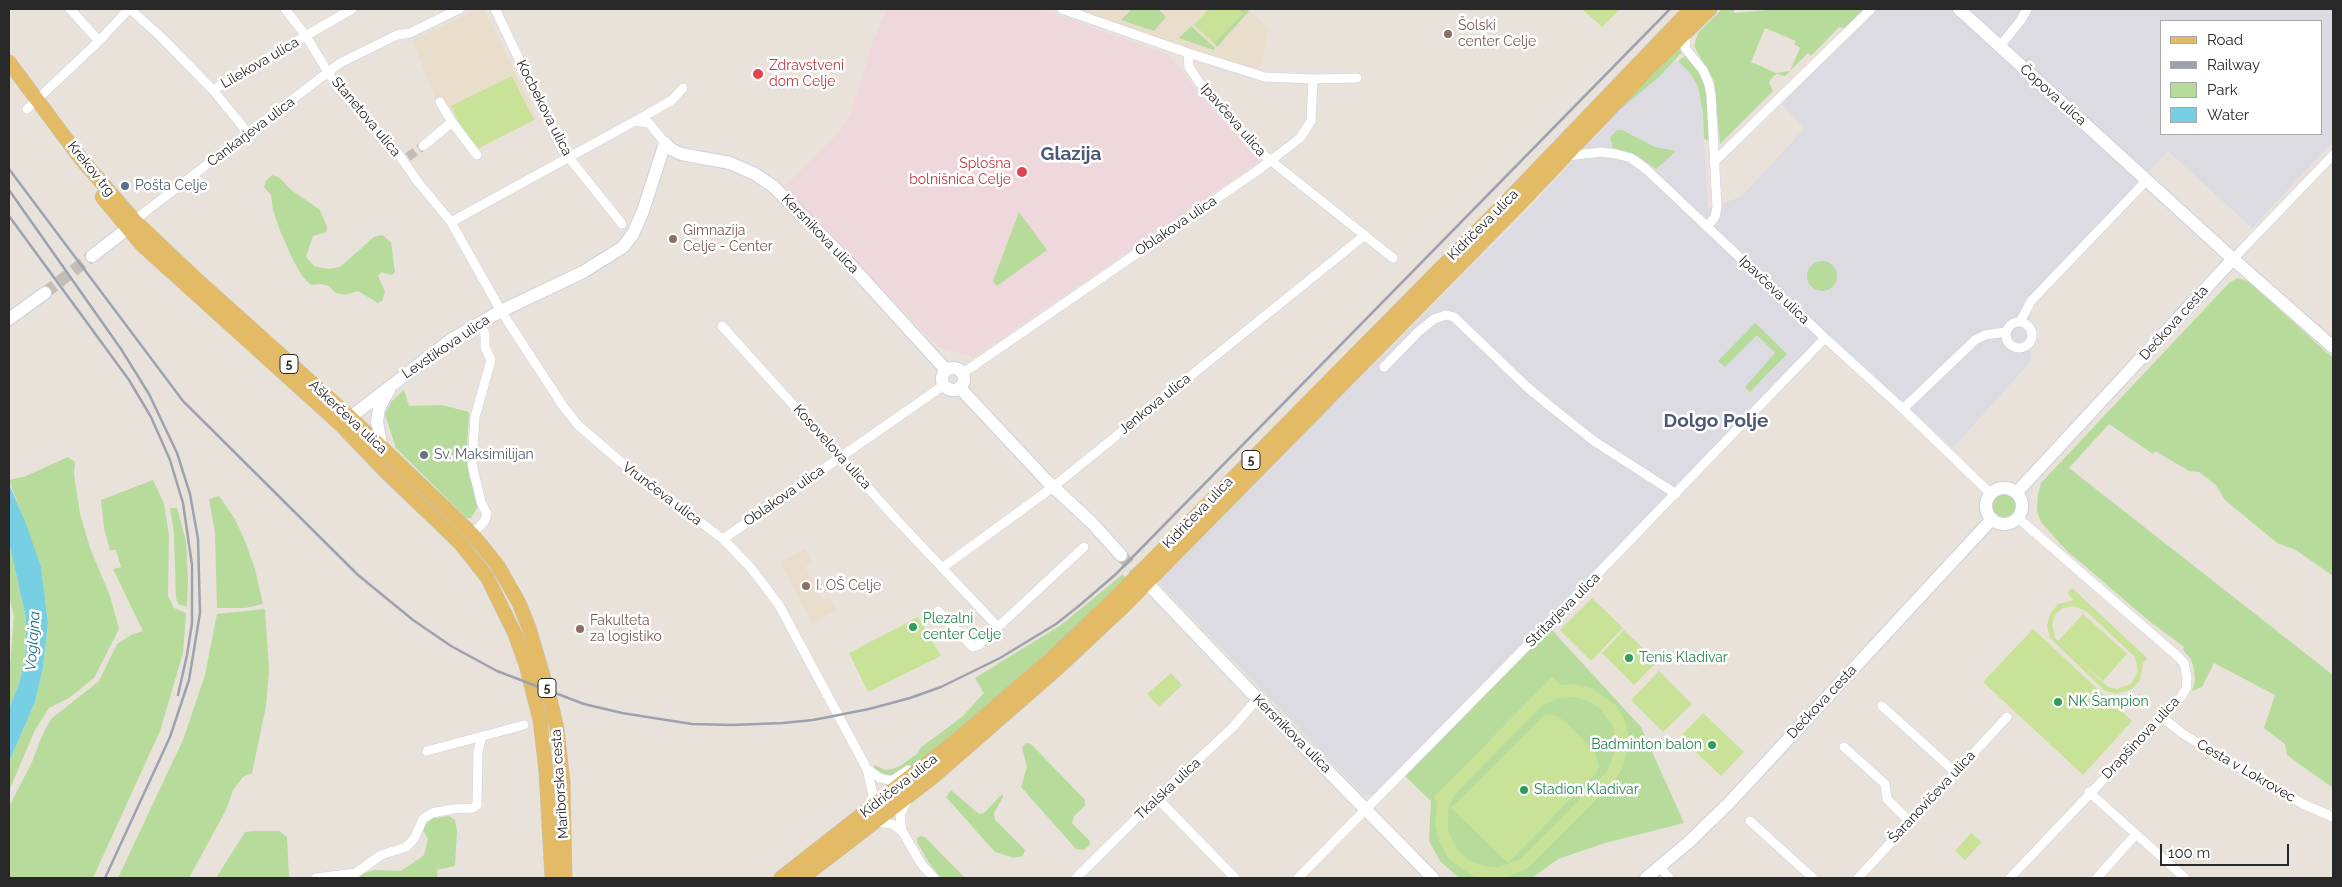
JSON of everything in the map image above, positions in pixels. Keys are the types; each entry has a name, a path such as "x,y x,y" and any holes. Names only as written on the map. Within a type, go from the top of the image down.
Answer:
{"main road":[{"name":"Kidričeva ulica","path":"781,878 959,738 1051,658 1115,598 1505,204 1691,9"},
{"name":"Kidričeva ulica","path":"802,878 916,790 1059,667 1123,607 1710,9"},
{"name":"5","path":"9,62 32,105"},
{"name":"5","path":"9,77 32,105"},
{"name":"Krekov trg","path":"32,105 49,117 100,181 131,225"},
{"name":"Krekov trg","path":"32,105 60,143 131,225"},
{"name":"Aškerčeva ulica","path":"131,225 345,421 382,449 472,534"},
{"name":"Aškerčeva ulica","path":"345,421 385,471 460,543"},
{"name":"Mariborska cesta","path":"472,534 486,550 508,583 522,612 541,662 552,707 560,755 565,878"},
{"name":"Mariborska cesta","path":"460,543 496,591 526,664 543,740 552,878"}],"street":[{"path":"70,9 99,41"},
{"path":"32,105 99,41 129,9 213,90 248,133"},
{"name":"Stanetova ulica","path":"285,9 306,36 337,87 405,158 451,222"},
{"name":"Lilekova ulica","path":"213,90 352,9"},
{"name":"Cankarjeva ulica","path":"131,225 340,63 397,35 410,33 459,9"},
{"name":"Kocbekova ulica","path":"495,9 568,159 622,224"},
{"path":"1062,9 1188,53"},
{"path":"1714,157 1871,9"},
{"name":"Čopova ulica","path":"1959,9 2333,347"},
{"path":"2000,46 2021,20 2026,9"},
{"path":"1686,34 1685,48 1702,70 1709,84 1714,121 1717,207 1715,217 1707,227"},
{"name":"Ipavčeva ulica","path":"1313,79 1265,77 1188,53 1189,67 1199,82 1269,161 1393,258"},
{"path":"1313,79 1357,78"},
{"name":"Oblakova ulica","path":"963,372 1269,161 1306,131 1313,110 1313,79"},
{"path":"451,222 672,100 683,88"},
{"path":"440,102 452,122 477,155"},
{"path":"635,121 648,123 665,143"},
{"path":"423,146 452,122"},
{"name":"Levstikova ulica","path":"345,421 452,339 501,311 519,304 613,255 623,247 634,234 665,143"},
{"name":"Kersnikova ulica","path":"665,143 671,149 681,154 730,163 755,174 774,187 846,260 946,370"},
{"name":"Ipavčeva ulica","path":"1566,156 1602,152 1631,158 1646,168 1990,493"},
{"name":"Dečkova cesta","path":"2017,492 2233,258 2333,155"},
{"path":"2020,322 2032,301 2147,180"},
{"name":"Vrunčeva ulica","path":"451,222 501,311 554,393 578,426 622,464 723,538 751,568 779,605 866,769 873,788 872,801 840,832"},
{"path":"92,256 131,225"},
{"name":"Jenkova ulica","path":"942,568 1053,487 1365,235"},
{"path":"9,319 45,293"},
{"path":"1384,367 1418,332 1434,319 1446,315 1454,317 1550,407 1594,441 1676,494"},
{"path":"2020,322 2027,325 2031,331 2032,339 2027,346 2020,349 2013,348 2006,339 2006,332 2010,325 2020,322"},
{"path":"472,534 484,522 487,514 481,502 472,464 476,417 491,360 485,347 485,334 479,323"},
{"name":"Kosovelova ulica","path":"722,326 998,627"},
{"path":"1903,409 1975,340 1984,335 2006,332"},
{"name":"Stritarjeva ulica","path":"1298,878 1676,494 1825,338"},
{"path":"955,367 963,372 964,382 960,388 949,390 944,385 942,375 946,370 955,367"},
{"path":"382,449 377,422 379,408 394,382"},
{"name":"Oblakova ulica","path":"723,538 944,385"},
{"path":"960,388 1053,487 1092,523 1122,555"},
{"path":"2000,487 2017,492 2023,508 2018,518 2008,524 1996,522 1992,519 1986,509 1990,493 2000,487"},
{"name":"Drapšinova ulica","path":"2010,878 2090,792 2163,718 2186,689 2188,677 2184,663 2018,518"},
{"name":"Dečkova cesta","path":"1646,878 1729,803 1992,519"},
{"path":"938,611 973,647 979,645 1084,547"},
{"name":"Kersnikova ulica","path":"1152,588 1257,699 1433,878"},
{"name":"Tkalska ulica","path":"1076,878 1234,726 1257,699"},
{"path":"1882,706 1955,772"},
{"name":"Šaranovičeva ulica","path":"1858,878 2007,717"},
{"name":"Cesta v Lokrovec","path":"2163,718 2183,734 2237,766 2303,804 2333,817"},
{"path":"427,751 524,725"},
{"path":"316,878 356,873 381,855 406,847 414,839 423,819 432,813 453,808 473,808 477,805 478,752 482,736"},
{"path":"866,769 880,778 893,780 943,746 959,738"},
{"path":"1844,747 1882,781 1887,799 1909,821"},
{"path":"902,832 900,820 902,809 916,790"},
{"path":"2090,792 2184,878"},
{"path":"1157,798 1235,878"},
{"path":"1750,821 1813,878"},
{"path":"874,822 892,824 902,832 922,865 934,878"},
{"path":"2097,878 2136,834"},
{"path":"1660,867 1669,878"}],"shaded area":[{"path":"480,9 484,9 537,119 471,153 449,106 440,110 412,40"},
{"name":"Splošna bolnišnica Celje","path":"887,9 1042,9 1169,55 1213,110 1260,161 974,357 939,347 794,200 788,183 841,130 850,115 874,39"},
{"path":"1073,9 1248,9 1268,28 1261,66 1258,69 1250,68"},
{"path":"1877,9 2333,9 2333,142 2252,228 2168,151 2030,297 2031,361 1953,448 1829,334 1583,595 1383,797 1362,794 1157,581 1523,215 1617,113 1673,62 1678,61 1690,73 1698,87 1702,106 1708,208 1741,197 1805,128 1781,104"},
{"name":"I. OŠ Celje","path":"805,549 812,563 805,567 812,580 819,576 823,584 816,588 823,600 830,597 837,610 812,623 780,562"}],"green space":[{"path":"1132,9 1158,9 1166,17 1154,31 1121,20"},
{"path":"1209,9 1238,9 1243,13 1214,43 1194,25"},
{"path":"1238,9 1247,9 1249,11 1217,47 1214,43 1243,13"},
{"path":"1582,9 1620,9 1602,27"},
{"path":"1722,9 1734,9 1734,13 1779,9 1866,9 1848,29 1839,27 1811,56 1808,53 1785,76 1777,74 1773,76 1769,82 1773,91 1720,144 1714,81 1694,46 1698,33","holes":["1765,28 1796,41 1794,44 1800,48 1790,71 1776,73 1751,62"]},
{"path":"1191,26 1215,48 1214,50 1179,38"},
{"path":"1680,47 1682,52 1659,77 1616,113 1646,79"},
{"path":"1685,56 1700,73 1707,87 1710,136 1707,141 1704,138 1703,114 1698,87 1690,73 1678,61"},
{"path":"512,76 534,120 473,151 451,106"},
{"path":"1617,130 1622,130 1655,147 1676,151 1656,169 1638,156 1613,148 1610,138"},
{"path":"272,175 280,178 290,189 320,210 327,227 326,232 313,236 306,257 314,266 328,269 340,267 374,237 382,235 391,242 395,272 392,275 381,272 378,276 385,292 382,301 378,303 358,291 345,295 336,293 329,286 322,284 311,285 302,276 279,228 273,210 271,195 264,187 266,181"},
{"path":"1019,212 1047,250 997,286 993,281"},
{"path":"1822,261 1832,266 1837,276 1832,286 1822,291 1812,286 1807,276 1812,266"},
{"path":"2238,278 2248,281 2333,358 2333,576 2296,550 2277,543 2225,500 2216,485 2199,472 2189,471 2155,451 2153,454 2109,424 2069,468 2333,675 2333,788 2287,755 2285,744 2264,728 2275,695 2214,663 2202,687 2192,691 2195,681 2194,669 2191,659 2183,650 2184,647 2148,620 2066,550 2041,522 2037,511 2041,483 2230,282"},
{"path":"1755,323 1787,354 1750,392 1745,387 1775,353 1757,335 1725,367 1718,361"},
{"path":"404,390 409,406 442,405 469,412 467,446 469,477 481,502 471,518 466,518 396,448 385,414 392,401"},
{"path":"68,457 75,462 74,474 80,514 90,548 110,596 119,629 94,678 69,698 49,708 35,730 9,791 9,762 35,702 43,668 48,623 41,567 9,480 26,476"},
{"path":"153,480 164,503 169,536 168,596 174,608 186,613 183,653 160,731 93,878 9,878 9,807 51,719 99,681 117,644 131,635 143,631 113,569 121,567 116,550 110,550 104,528 101,500"},
{"path":"2004,493 2012,497 2016,505 2012,513 2004,517 1996,513 1992,505 1996,497"},
{"path":"219,496 235,519 245,541 255,569 263,604 245,608 217,608 215,533 209,499"},
{"path":"170,508 177,508 186,541 187,606 179,605 176,598 174,534"},
{"path":"9,542 26,618 26,652 20,681 9,709 9,678 14,616 9,596"},
{"path":"1123,574 1126,579 1087,618 992,705 902,773 885,777 873,770 875,765 885,770 892,769 900,766 917,754 920,748 962,717 984,693 975,678 1061,625"},
{"path":"2072,588 2147,658 2143,663 2140,680 2132,689 2116,694 2104,690 2050,638 2047,626 2050,614 2058,604 2074,600 2067,593","holes":["2073,606 2086,611 2135,657 2138,671 2131,684 2117,689 2108,687 2080,662 2103,681 2127,654 2083,614 2058,641 2055,638 2052,624 2055,614 2063,608"]},
{"path":"1592,598 1623,628 1591,661 1560,630"},
{"path":"265,609 269,670 266,706 252,773 243,777 233,790 226,810 189,878 118,878 183,740 205,675 217,614"},
{"path":"918,617 941,656 868,692 849,653"},
{"path":"1550,628 1641,727 1684,823 1605,843 1558,859 1532,878 1459,878 1440,861 1429,841 1431,801 1404,775"},
{"name":"NK Šampion","path":"2033,629 2132,721 2083,775 1983,682"},
{"name":"Tenis Kladivar","path":"1624,630 1657,662 1634,685 1602,653"},
{"path":"1659,671 1692,704 1663,732 1631,700"},
{"path":"1171,673 1182,685 1159,707 1147,694"},
{"path":"1552,677 1560,685 1572,684 1591,688 1615,704 1625,721 1629,740 1623,768 1612,784 1528,868 1505,878 1472,876 1449,859 1439,842 1435,823 1438,802 1433,798","holes":["1571,697 1586,700 1599,708 1613,726 1616,749 1608,770 1520,859 1499,867 1484,866 1470,861 1458,851 1448,831 1448,808 1455,794 1542,706 1556,699"]},
{"name":"Badminton balon","path":"1703,713 1744,752 1721,776 1680,737"},
{"name":"Stadion Kladivar","path":"1545,714 1557,716 1568,724 1595,752 1599,766 1597,772 1508,863 1451,808"},
{"path":"1026,743 1031,744 1085,800 1085,806 1074,816 1072,823 1090,841 1089,846 1083,850 1076,849 1021,787 1027,767 1022,747"},
{"path":"951,790 979,814 984,813 1002,794 1003,797 994,813 995,820 1025,850 1023,856 1014,858 995,852 946,797"},
{"path":"449,816 455,820 457,831 455,866 437,870 438,878 357,878 360,874 374,870 401,871 410,865 424,855 428,839 423,830 423,825 429,819"},
{"path":"279,831 287,837 289,878 216,878 245,832"},
{"path":"1971,833 1982,842 1965,860 1955,851"},
{"path":"925,837 965,878 941,878 929,863 917,842 917,838"}],"water":[{"name":"Voglajna","path":"9,484 41,567 48,623 43,668 35,702 9,762 9,709 20,681 26,652 26,618 9,542"}],"tunnel":[{"path":"408,157 423,146"},
{"path":"45,293 92,256"},
{"path":"1121,555 1145,581"}],"railway":[{"path":"9,169 183,401 358,575 413,620 451,646 497,671 584,704 622,713 692,724 783,723 813,720 869,709 941,687 1000,658 1056,624 1080,605 1116,574 1670,9"},
{"path":"9,190 121,349 149,394 177,453 190,494 198,539 200,613 189,680 170,737 105,878"},
{"path":"9,216 129,380 151,417 170,460 183,503 192,565 192,623 178,695"}],"place":[{"name":"Šolski center Celje","path":"1448,34"},
{"name":"Zdravstveni dom Celje","path":"758,74"},
{"name":"Splošna bolnišnica Celje","path":"1022,172"},
{"name":"Pošta Celje","path":"125,186"},
{"name":"Gimnazija Celje - Center","path":"673,239"},
{"name":"Sv. Maksimilijan","path":"424,455"},
{"name":"I. OŠ Celje","path":"806,586"},
{"name":"Plezalni center Celje","path":"913,627"},
{"name":"Fakulteta za logistiko","path":"580,629"},
{"name":"Tenis Kladivar","path":"1629,658"},
{"name":"NK Šampion","path":"2058,702"},
{"name":"Badminton balon","path":"1712,745"},
{"name":"Stadion Kladivar","path":"1524,790"}],"district":[{"name":"Glazija","path":"1071,154"},
{"name":"Dolgo Polje","path":"1716,421"}]}
